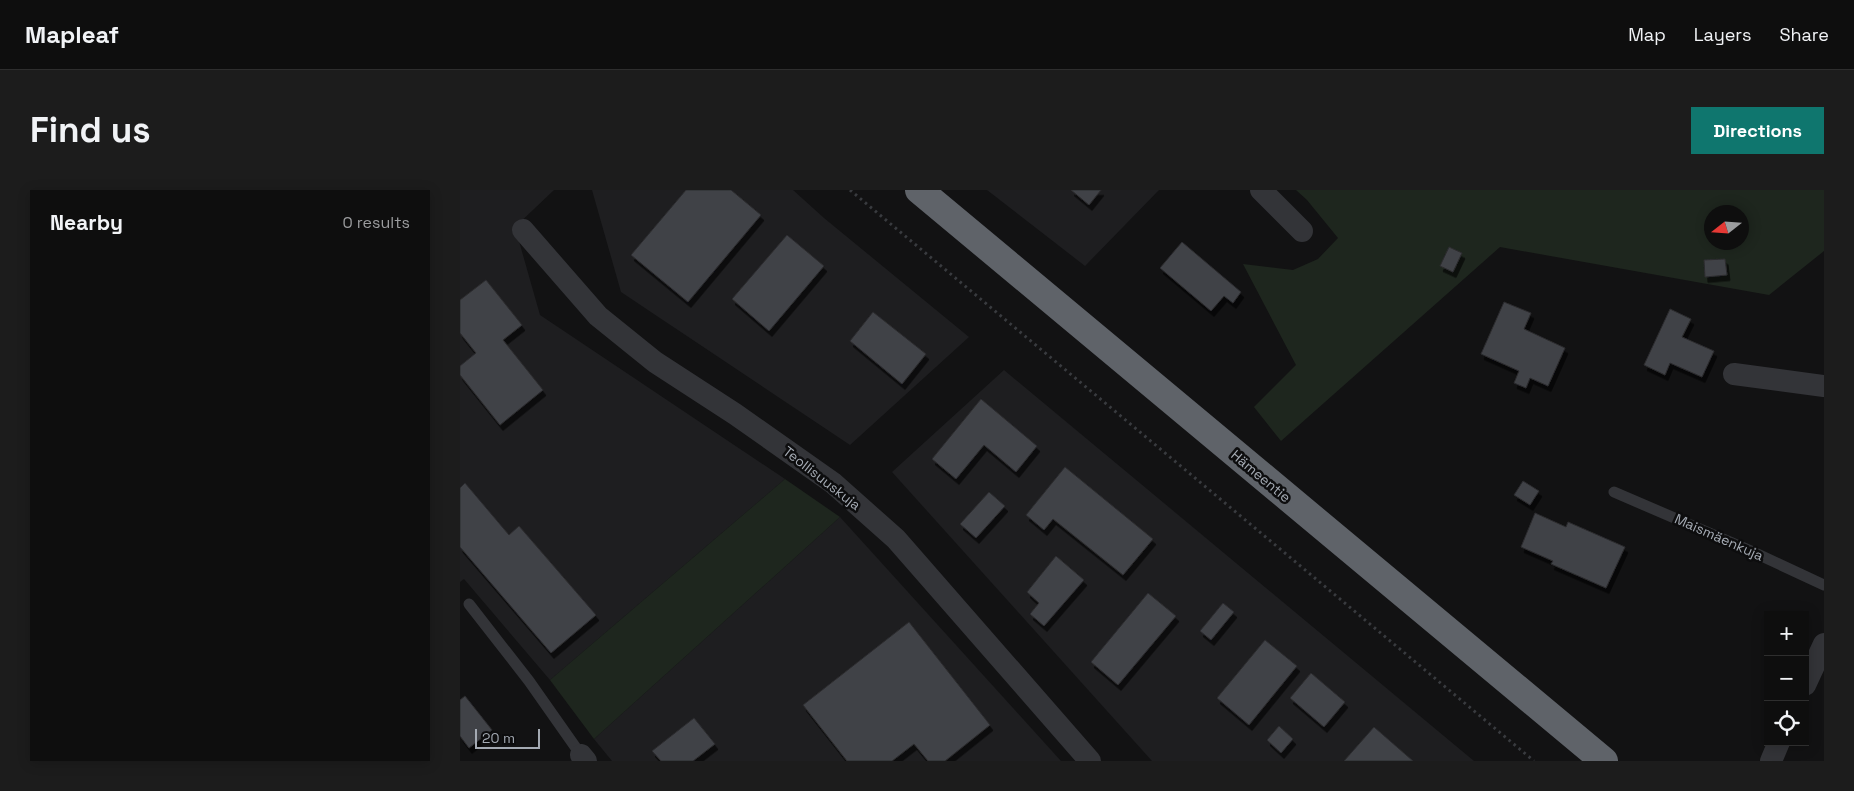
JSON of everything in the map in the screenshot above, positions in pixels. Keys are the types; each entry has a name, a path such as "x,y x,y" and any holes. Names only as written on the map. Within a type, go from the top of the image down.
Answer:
{"highway":[{"name":"Hämeentie","path":"919,190 1604,761"}],"street":[{"path":"1261,190 1302,232"},
{"name":"Teollisuuskuja","path":"523,230 598,316 655,362 735,414 833,483 896,539 1090,761"},
{"path":"1734,374 1824,386"},
{"path":"1809,676 1824,644"},
{"path":"1771,761 1777,746"}],"lane":[{"name":"Maismäenkuja","path":"1614,492 1751,551 1824,585"},
{"path":"469,604 529,681 583,758"}],"path":[{"path":"850,190 1534,761"}],"shaded area":[{"path":"460,190 554,190 515,227 540,315 785,479 550,680 464,579 460,582"},
{"path":"592,190 793,190 824,218 969,337 850,445 621,292"},
{"path":"987,190 1159,190 1085,266"},
{"path":"1296,190 1824,190 1824,251 1769,295 1500,247 1281,441 1254,407 1296,365 1243,264 1293,270 1318,259 1338,238 1307,200"},
{"path":"1004,370 1474,761 1152,761 892,472"},
{"path":"785,479 840,517 594,739 550,680"},
{"path":"840,517 1061,761 612,761 594,739"}],"building":[{"path":"686,190 731,190 761,215 688,302 631,255"},
{"path":"1071,190 1101,190 1089,205"},
{"path":"787,235 824,266 769,331 732,299"},
{"path":"1182,242 1241,292 1233,303 1224,296 1211,311 1160,268"},
{"path":"1449,247 1462,253 1453,272 1440,266"},
{"path":"1725,259 1727,275 1705,277 1704,260"},
{"path":"486,280 522,325 503,340 543,390 500,425 460,375 460,366 476,353 460,333 460,300"},
{"path":"1504,302 1531,313 1524,329 1565,348 1548,386 1530,378 1526,388 1514,383 1519,371 1481,354"},
{"path":"1670,309 1691,319 1682,337 1714,351 1702,377 1670,363 1665,375 1644,365"},
{"path":"873,312 926,354 902,384 850,341"},
{"path":"981,399 1037,446 1016,472 984,445 956,479 932,459"},
{"path":"1065,467 1153,539 1123,575 1053,519 1044,530 1026,515"},
{"path":"1523,481 1539,491 1530,505 1514,495"},
{"path":"465,483 509,535 519,526 596,615 551,653 460,547 460,488"},
{"path":"989,492 1005,506 976,538 960,524"},
{"path":"1535,513 1566,527 1568,522 1625,547 1606,588 1551,564 1553,561 1521,547"},
{"path":"1056,556 1084,580 1044,626 1030,614 1039,603 1027,592"},
{"path":"1148,593 1176,616 1118,685 1091,662"},
{"path":"1223,603 1234,612 1211,640 1200,631"},
{"path":"909,622 990,725 945,761 928,761 914,744 892,761 847,761 803,705"},
{"path":"1265,640 1297,666 1249,725 1217,698"},
{"path":"1311,673 1345,702 1324,727 1290,698"},
{"path":"465,696 492,730 469,748 460,736 460,700"},
{"path":"694,718 715,744 693,761 661,761 652,751"},
{"path":"1279,726 1293,739 1281,753 1267,740"},
{"path":"1374,727 1413,761 1344,761"}]}
